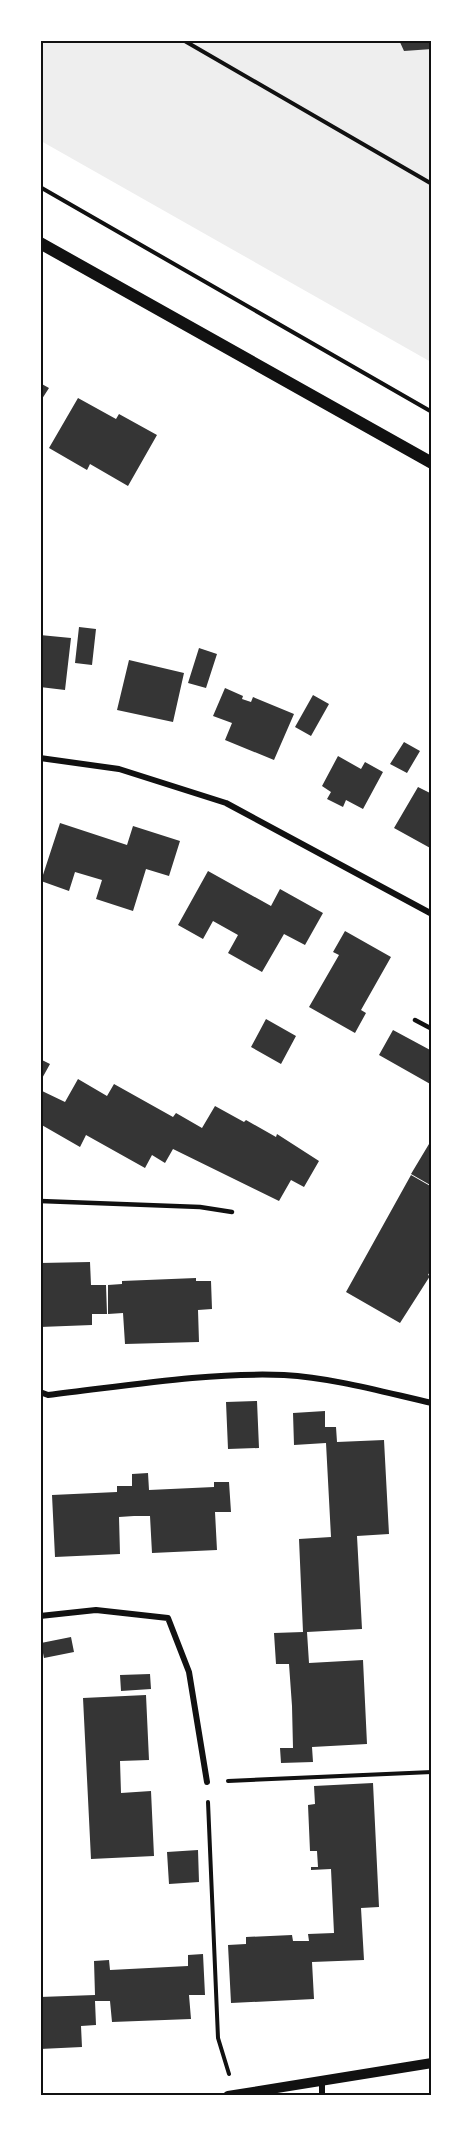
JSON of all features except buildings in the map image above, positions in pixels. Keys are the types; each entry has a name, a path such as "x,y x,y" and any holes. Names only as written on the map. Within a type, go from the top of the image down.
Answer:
{"main road":[{"path":"40,243 432,463"}],"street":[{"path":"40,758 119,769 226,803 432,914"},
{"path":"40,1392 48,1395 241,1375 285,1375 331,1381 432,1404"},
{"path":"40,1616 96,1610 168,1618 189,1672 207,1782"},
{"path":"232,2095 432,2063"},
{"path":"322,2082 322,2096"}],"lane":[{"path":"415,1020 432,1029"},
{"path":"40,1201 200,1207 232,1212"}],"path":[{"path":"183,40 432,183"},
{"path":"40,187 432,412"},
{"path":"232,2095 218,2038 207,1782 432,1772"}],"shaded area":[{"path":"41,41 431,41 431,362 41,141"}]}
